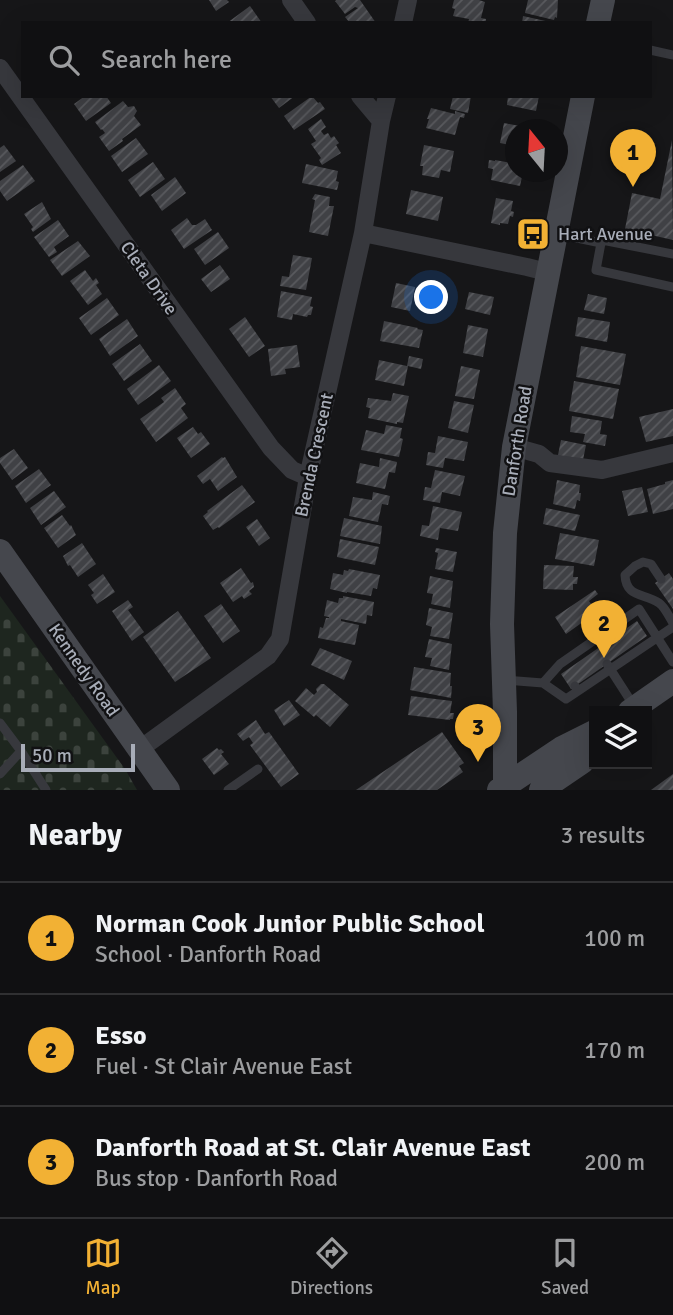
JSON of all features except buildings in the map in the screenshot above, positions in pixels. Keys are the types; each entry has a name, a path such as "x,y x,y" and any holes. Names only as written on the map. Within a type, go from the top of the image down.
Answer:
{"main road":[{"path":"598,21 603,0"},
{"name":"Danforth Road","path":"503,788 502,624 505,533 514,447 583,98"},
{"name":"Kennedy Road","path":"0,551 168,790"},
{"path":"636,706 673,681"},
{"path":"503,788 562,748 589,734"},
{"path":"541,790 582,762 589,752"}],"street":[{"path":"291,0 306,21"},
{"path":"403,21 408,0"},
{"name":"Cleta Drive","path":"0,68 21,97"},
{"name":"Cleta Drive","path":"21,98 271,448 292,470 307,477"},
{"path":"362,98 381,121"},
{"name":"Brenda Crescent","path":"140,749 268,656 280,639 307,477 363,233 387,98"},
{"path":"363,233 547,272"},
{"path":"514,447 539,454 551,463 602,470 673,453"}],"lane":[{"path":"652,50 673,55"},
{"path":"555,233 673,254"},
{"path":"601,243 596,270 673,287"},
{"path":"504,680 543,683 566,699 576,689 673,625 661,604 629,590 625,584 625,575 643,562 651,564 661,579"},
{"path":"543,683 632,619 639,609 673,662"},
{"path":"609,667 630,706"},
{"path":"0,723 47,790"},
{"path":"0,774 21,751"},
{"path":"228,790 258,769"}],"green space":[{"path":"0,596 125,769 137,790 0,790"}],"place":[{"name":"Norman Cook Junior Public School","path":"633,187"},
{"name":"Hart Avenue","path":"533,234"},
{"name":"Esso","path":"604,658"},
{"name":"Danforth Road at St. Clair Avenue East","path":"478,762"}]}
